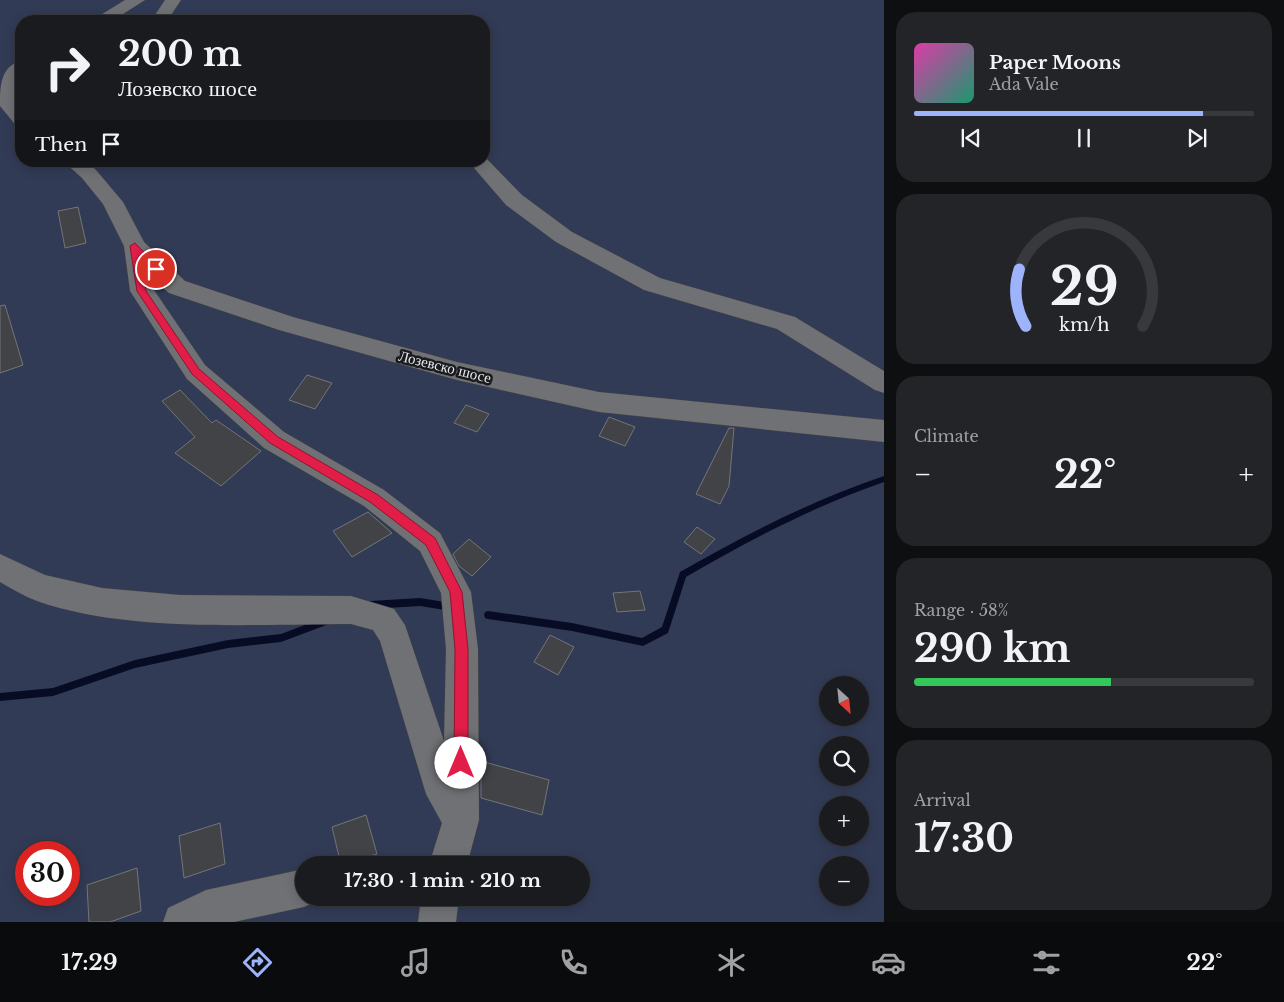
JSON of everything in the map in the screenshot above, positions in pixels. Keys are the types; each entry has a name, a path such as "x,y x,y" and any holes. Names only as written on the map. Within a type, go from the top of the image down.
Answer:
{"street":[{"path":"111,15 137,0"},
{"path":"163,15 173,0"},
{"path":"0,65 15,64"},
{"path":"15,72 5,88 7,102 15,114"},
{"name":"Лозевско шосе","path":"80,167 89,174 112,202 135,246 156,269 177,286 288,324 457,371 599,402 884,431"},
{"path":"484,167 514,200 564,237 652,284 786,323 884,383"},
{"path":"135,246 142,291 196,372 274,440 374,498 430,542 456,592 462,649 461,820 451,856"},
{"path":"0,567 40,588 102,602 180,609 351,610 383,619 394,635 444,794 461,820"},
{"path":"182,922 206,908 295,890"},
{"path":"437,922 439,906"}],"shaded area":[{"path":"0,0 884,0 884,922 0,922"}],"building":[{"path":"78,207 86,243 65,248 58,211"},
{"path":"5,305 23,365 0,373 0,306"},
{"path":"307,375 332,383 315,409 289,400"},
{"path":"180,390 212,423 216,420 261,451 221,486 175,453 195,437 162,401"},
{"path":"466,405 489,414 477,432 454,423"},
{"path":"609,417 635,427 625,446 599,436"},
{"path":"729,428 734,428 729,486 720,504 696,494"},
{"path":"368,512 392,533 352,557 333,531"},
{"path":"697,527 715,539 701,554 684,542"},
{"path":"469,539 491,557 472,576 459,566 453,554"},
{"path":"640,591 645,610 617,612 613,593"},
{"path":"550,635 574,647 558,675 534,662"},
{"path":"481,761 549,780 542,815 481,798"},
{"path":"366,815 377,854 370,856 339,856 332,827"},
{"path":"220,823 225,864 184,878 179,836"},
{"path":"137,868 141,911 110,922 89,922 87,885"}],"waterway":[{"path":"488,615 572,627 643,642 665,630 683,575 732,547 806,509 884,479"},
{"path":"370,605 420,602 445,606"},
{"path":"0,697 53,692 135,664 228,644 281,638 326,621"}],"route":[{"path":"156,269 135,246 142,291 196,372 274,440 374,498 430,542 456,592 462,649 461,763"}]}
